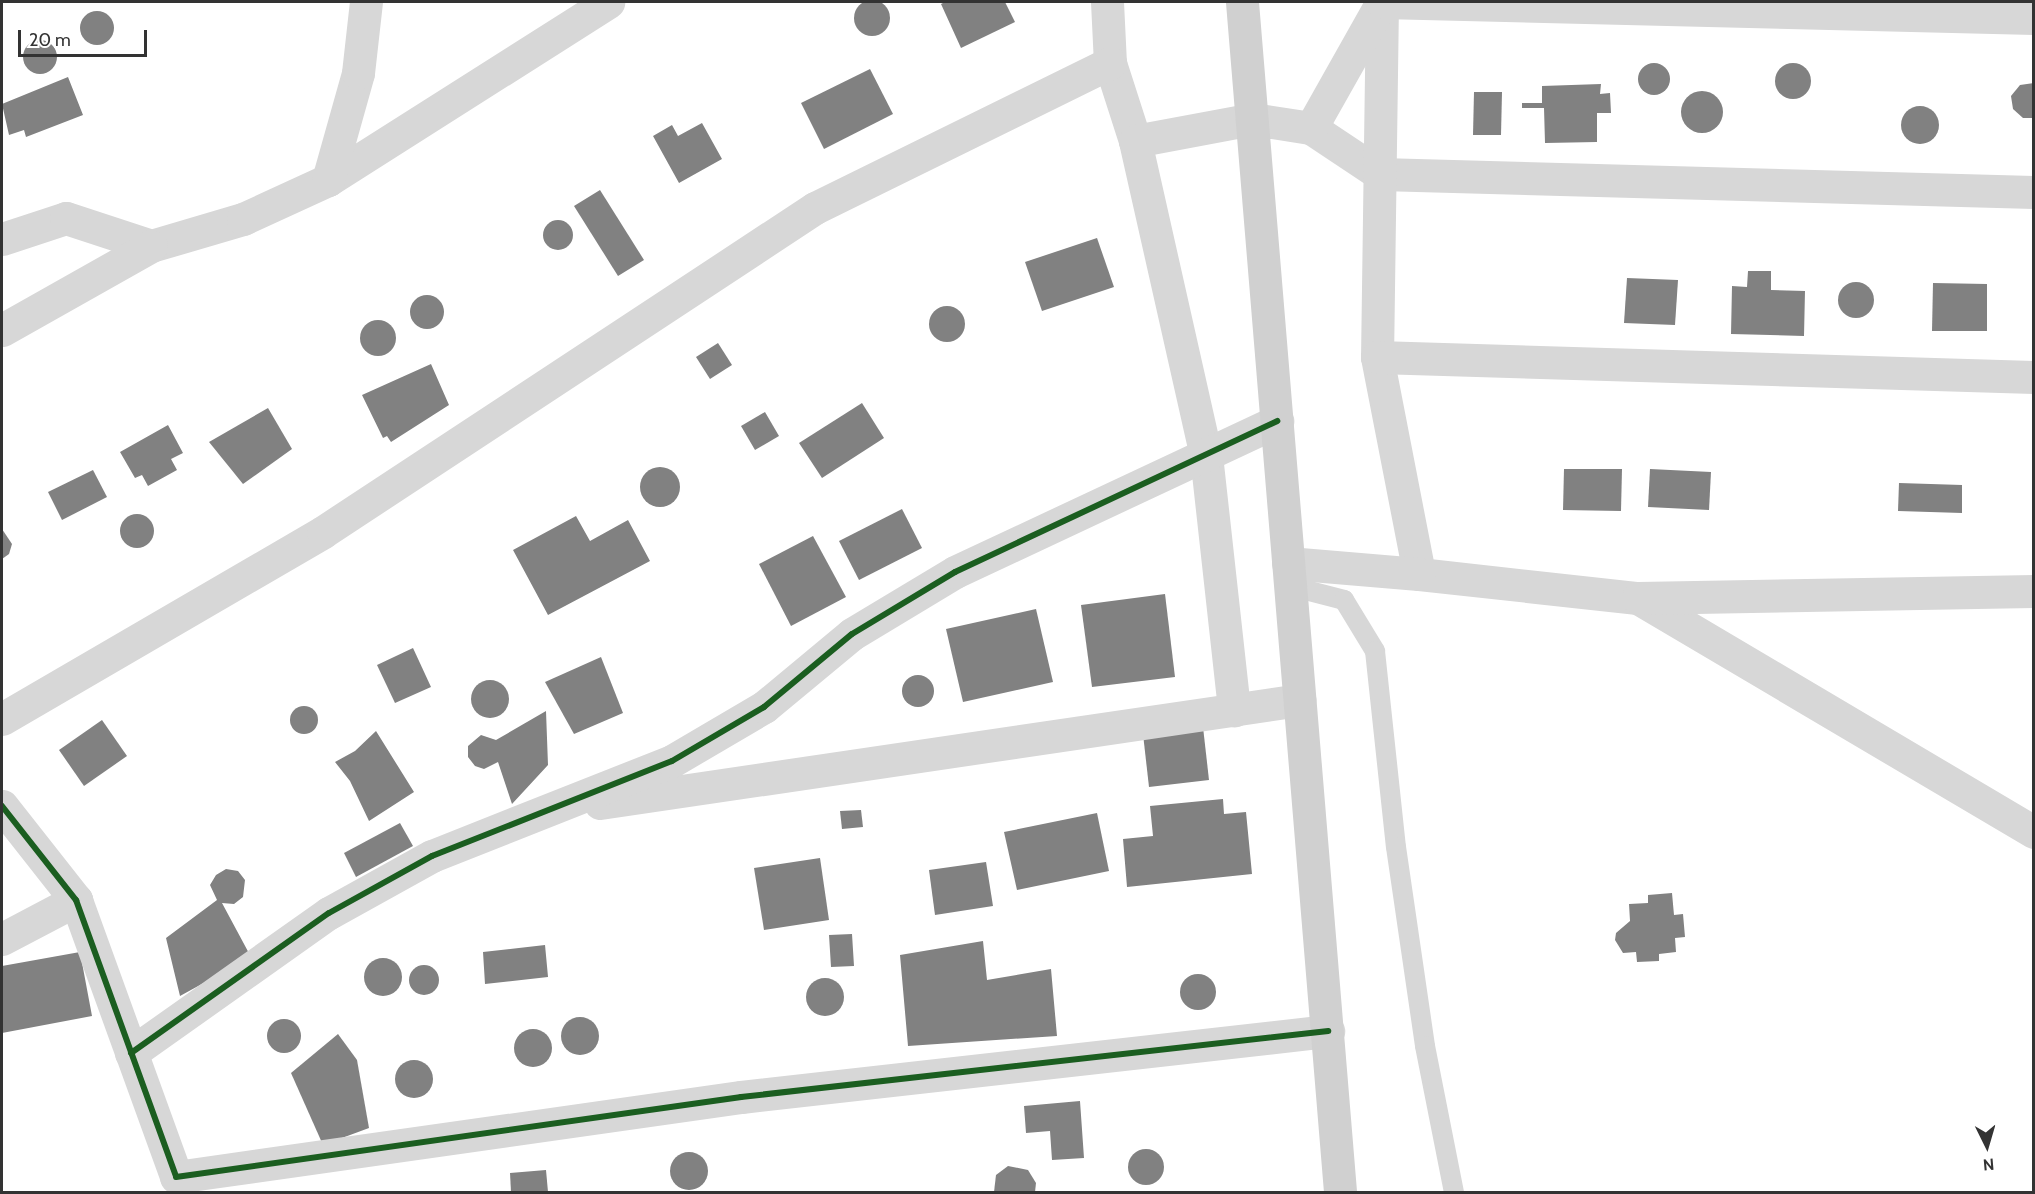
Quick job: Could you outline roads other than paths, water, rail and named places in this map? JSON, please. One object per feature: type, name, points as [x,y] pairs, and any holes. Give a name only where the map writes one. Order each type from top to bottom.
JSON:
[{"type":"main road","points":[[1242,2],[1340,1192]]},
{"type":"street","points":[[328,180],[358,73],[366,2]]},
{"type":"street","points":[[2,330],[151,246],[243,219],[328,180],[608,2]]},
{"type":"street","points":[[1107,2],[1110,63],[1135,141],[1206,455],[1234,710]]},
{"type":"street","points":[[1311,128],[1382,2]]},
{"type":"street","points":[[1382,2],[2034,18]]},
{"type":"street","points":[[1382,2],[1377,357],[1419,574]]},
{"type":"street","points":[[2,719],[323,532],[815,208],[1110,63]]},
{"type":"street","points":[[1135,141],[1252,119],[1311,128],[1380,174],[2034,192]]},
{"type":"street","points":[[2,239],[66,218],[151,246]]},
{"type":"street","points":[[1377,357],[2034,377]]},
{"type":"street","points":[[131,1053],[329,913],[432,856],[672,761],[764,707],[852,634],[955,572],[1277,421]]},
{"type":"street","points":[[1289,575],[1419,574],[1638,598],[2034,591]]},
{"type":"street","points":[[1638,598],[2034,832]]},
{"type":"street","points":[[541,812],[1299,700]]},
{"type":"street","points":[[2,806],[76,900],[176,1177],[741,1097],[1328,1031]]},
{"type":"street","points":[[2,939],[76,900]]},
{"type":"lane","points":[[1289,575],[1344,600],[1375,651],[1398,858],[1425,1046],[1454,1192]]}]
